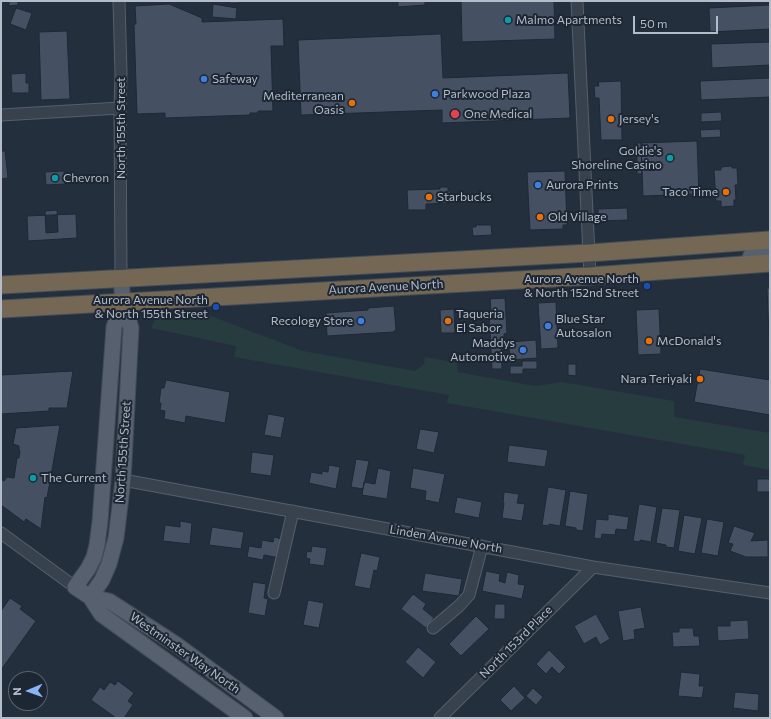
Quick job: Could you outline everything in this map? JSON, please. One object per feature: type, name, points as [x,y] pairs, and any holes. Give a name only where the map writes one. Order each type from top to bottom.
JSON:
[{"type":"highway","name":"Aurora Avenue North","points":[[1,285],[589,253],[770,240]]},
{"type":"highway","name":"Aurora Avenue North","points":[[1,309],[590,276],[770,263]]},
{"type":"main road","points":[[748,264],[751,255],[754,253],[770,250]]},
{"type":"main road","name":"North 155th Street","points":[[90,597],[102,580],[109,564],[116,538],[122,480],[131,328],[123,302],[121,279]]},
{"type":"main road","name":"North 155th Street","points":[[76,587],[94,557],[97,544],[100,522],[114,327],[123,302]]},
{"type":"main road","name":"Westminster Way North","points":[[76,587],[90,597],[100,614],[245,718]]},
{"type":"main road","name":"Westminster Way North","points":[[90,597],[110,601],[177,645],[276,718]]},
{"type":"street","name":"North 155th Street","points":[[119,1],[121,74],[121,279]]},
{"type":"street","points":[[577,1],[590,276]]},
{"type":"street","points":[[1,115],[120,108]]},
{"type":"street","name":"Linden Avenue North","points":[[122,480],[593,567],[770,593]]},
{"type":"street","points":[[274,593],[293,511]]},
{"type":"street","name":"Westminster Way North","points":[[1,533],[76,587]]},
{"type":"street","points":[[433,628],[459,606],[469,595],[482,546]]},
{"type":"street","name":"North 153rd Place","points":[[440,718],[593,567]]},
{"type":"green space","points":[[203,313],[303,351],[415,371],[424,364],[425,357],[457,363],[458,372],[535,386],[562,382],[674,401],[674,417],[770,433],[770,470],[743,465],[745,455],[447,403],[449,395],[234,357],[236,346],[151,328],[155,320],[164,315]]},
{"type":"building","points":[[9,1],[18,1],[18,5],[9,6]]},
{"type":"building","points":[[229,1],[239,1],[239,3],[229,3]]},
{"type":"building","points":[[398,1],[425,1],[425,5],[398,7]]},
{"type":"building","name":"Malmo Apartments","points":[[461,1],[554,1],[555,39],[462,42]]},
{"type":"building","name":"Safeway","points":[[169,4],[202,18],[202,22],[283,19],[284,46],[271,46],[273,111],[258,111],[258,113],[250,113],[250,115],[165,118],[165,113],[137,114],[134,24],[136,24],[135,6]]},
{"type":"building","points":[[213,4],[237,8],[236,19],[212,17]]},
{"type":"building","points":[[770,5],[770,29],[710,32],[709,8]]},
{"type":"building","points":[[16,8],[32,13],[26,30],[10,24]]},
{"type":"building","points":[[67,31],[70,99],[41,100],[39,32]]},
{"type":"building","name":"Parkwood Plaza","points":[[441,34],[443,78],[568,73],[570,118],[442,123],[442,110],[301,115],[298,40]]},
{"type":"building","points":[[770,42],[770,65],[712,68],[711,44]]},
{"type":"building","points":[[26,73],[26,83],[29,83],[29,93],[12,93],[11,74]]},
{"type":"building","points":[[770,78],[770,97],[701,100],[700,81]]},
{"type":"building","name":"Jersey's","points":[[621,81],[622,140],[601,140],[599,98],[595,98],[594,86],[599,86],[598,82]]},
{"type":"building","points":[[721,112],[722,121],[701,122],[701,113]]},
{"type":"building","points":[[720,129],[721,137],[701,138],[700,130]]},
{"type":"building","name":"Goldie's Shoreline Casino","points":[[697,141],[699,194],[643,196],[641,143]]},
{"type":"building","points":[[637,143],[641,143],[642,174],[637,174]]},
{"type":"building","points":[[1,151],[5,151],[8,178],[1,179]]},
{"type":"building","name":"Taco Time","points":[[732,166],[732,168],[737,168],[738,185],[735,185],[736,200],[734,200],[734,206],[721,207],[721,201],[716,201],[714,170],[721,170],[721,167]]},
{"type":"building","name":"Chevron","points":[[64,171],[65,184],[46,185],[45,172]]},
{"type":"building","points":[[565,171],[567,225],[563,225],[563,229],[530,230],[527,172]]},
{"type":"building","name":"Starbucks","points":[[440,187],[448,187],[448,191],[450,191],[450,203],[426,204],[426,210],[408,210],[407,190],[440,189]]},
{"type":"building","points":[[627,208],[628,220],[598,221],[598,209]]},
{"type":"building","name":"Chevron","points":[[57,210],[58,232],[46,233],[45,211]]},
{"type":"building","name":"Chevron","points":[[76,214],[77,238],[28,241],[27,216]]},
{"type":"building","points":[[476,225],[491,225],[492,235],[473,236],[472,227],[476,227]]},
{"type":"building","points":[[767,288],[770,288],[770,360]]},
{"type":"building","points":[[505,298],[507,333],[504,334],[504,338],[501,338],[502,369],[492,369],[489,312],[491,310],[490,299]]},
{"type":"building","name":"Blue Star Autosalon","points":[[556,302],[558,348],[541,349],[538,303]]},
{"type":"building","name":"Recology Store","points":[[394,306],[396,330],[393,332],[327,336],[326,313],[368,310],[368,308]]},
{"type":"building","name":"Taqueria El Sabor","points":[[454,309],[455,333],[441,333],[440,310]]},
{"type":"building","name":"McDonald's","points":[[659,309],[661,354],[638,355],[636,310]]},
{"type":"building","name":"Maddys Automotive","points":[[536,340],[537,358],[510,360],[509,342]]},
{"type":"building","points":[[522,361],[537,361],[537,369],[523,369],[523,374],[510,374],[510,366],[522,366]]},
{"type":"building","points":[[568,364],[576,364],[576,376],[568,375]]},
{"type":"building","points":[[700,369],[770,380],[770,415],[694,402]]},
{"type":"building","points":[[73,371],[67,408],[49,408],[49,411],[1,414],[1,375]]},
{"type":"building","points":[[166,380],[230,392],[225,423],[186,416],[185,423],[164,419],[165,411],[160,410],[161,403],[159,403],[161,388],[164,388]]},
{"type":"building","points":[[268,414],[285,417],[281,438],[264,435]]},
{"type":"building","name":"The Current","points":[[60,425],[47,498],[45,497],[41,529],[26,519],[24,522],[1,505],[1,479],[4,481],[7,477],[14,478],[17,458],[19,458],[20,451],[19,446],[13,444],[16,428]]},
{"type":"building","points":[[420,429],[439,432],[434,453],[416,449]]},
{"type":"building","points":[[509,445],[548,450],[545,467],[507,462]]},
{"type":"building","points":[[252,452],[274,455],[271,476],[250,473]]},
{"type":"building","points":[[356,459],[369,461],[363,489],[351,487]]},
{"type":"building","points":[[329,465],[340,467],[336,489],[309,483],[311,472],[322,474],[322,471],[328,472]]},
{"type":"building","points":[[378,468],[391,471],[387,499],[362,495],[364,482],[375,484]]},
{"type":"building","points":[[413,468],[445,474],[439,503],[425,500],[426,491],[410,488]]},
{"type":"building","points":[[757,479],[770,479],[770,492],[757,492]]},
{"type":"building","points":[[548,487],[566,490],[560,526],[549,524],[549,526],[542,525]]},
{"type":"building","points":[[570,491],[588,494],[583,531],[565,526]]},
{"type":"building","points":[[504,492],[519,494],[517,503],[525,504],[522,521],[502,518]]},
{"type":"building","points":[[457,497],[482,502],[479,518],[454,513]]},
{"type":"building","points":[[639,504],[657,507],[651,542],[640,540],[640,542],[633,541]]},
{"type":"building","points":[[662,508],[680,510],[674,548],[656,543]]},
{"type":"building","points":[[608,514],[629,517],[627,530],[616,529],[615,535],[602,534],[601,539],[594,538],[596,519],[608,520]]},
{"type":"building","points":[[684,515],[702,518],[695,554],[678,551]]},
{"type":"building","points":[[707,519],[724,522],[718,556],[701,553]]},
{"type":"building","points":[[180,521],[192,523],[190,544],[163,541],[165,525],[180,527]]},
{"type":"building","points":[[734,526],[755,533],[751,541],[768,540],[768,557],[746,557],[730,551],[733,544],[728,543]]},
{"type":"building","points":[[212,527],[244,532],[241,549],[209,545]]},
{"type":"building","points":[[274,537],[282,539],[280,558],[264,555],[263,560],[247,557],[249,546],[261,548],[262,540],[273,542]]},
{"type":"building","points":[[312,546],[327,548],[324,566],[309,564],[310,559],[306,558],[307,551],[311,552]]},
{"type":"building","points":[[361,553],[380,557],[377,571],[374,570],[370,589],[354,586]]},
{"type":"building","points":[[486,571],[500,574],[499,581],[505,583],[507,572],[519,575],[518,584],[525,585],[522,599],[482,591]]},
{"type":"building","points":[[425,573],[462,579],[459,596],[422,591]]},
{"type":"building","points":[[253,582],[266,584],[264,598],[268,599],[265,616],[248,613]]},
{"type":"building","points":[[413,594],[426,604],[423,609],[434,618],[426,628],[401,609]]},
{"type":"building","points":[[10,598],[22,606],[20,609],[36,621],[1,670],[1,611]]},
{"type":"building","points":[[308,600],[324,603],[319,628],[303,625]]},
{"type":"building","points":[[495,604],[505,604],[505,619],[494,619]]},
{"type":"building","points":[[641,607],[645,628],[634,630],[635,639],[623,641],[618,611]]},
{"type":"building","points":[[596,614],[610,639],[600,645],[596,637],[584,644],[574,626]]},
{"type":"building","points":[[476,616],[489,629],[461,656],[449,644]]},
{"type":"building","points":[[748,620],[749,639],[718,641],[717,626],[730,626],[730,621]]},
{"type":"building","points":[[679,628],[693,628],[694,636],[699,636],[700,646],[673,647],[672,632],[679,632]]},
{"type":"building","points":[[418,647],[436,662],[423,678],[405,662]]},
{"type":"building","points":[[549,650],[566,667],[559,674],[552,667],[546,674],[536,664]]},
{"type":"building","points":[[681,672],[700,674],[699,686],[704,686],[702,698],[678,696]]},
{"type":"building","points":[[118,681],[134,693],[128,701],[133,705],[124,718],[116,718],[91,700],[100,687],[104,690],[110,682],[115,685]]},
{"type":"building","points":[[514,686],[525,698],[511,711],[500,700]]},
{"type":"building","points":[[533,688],[543,697],[536,705],[526,696]]},
{"type":"building","points":[[735,692],[759,694],[758,711],[733,708]]},
{"type":"place","name":"Malmo Apartments","points":[[508,20]]},
{"type":"place","name":"Safeway","points":[[204,79]]},
{"type":"place","name":"Parkwood Plaza","points":[[435,94]]},
{"type":"place","name":"Mediterranean Oasis","points":[[352,103]]},
{"type":"place","name":"One Medical","points":[[455,114]]},
{"type":"place","name":"Jersey's","points":[[611,119]]},
{"type":"place","name":"Goldie's Shoreline Casino","points":[[670,158]]},
{"type":"place","name":"Chevron","points":[[55,178]]},
{"type":"place","name":"Aurora Prints","points":[[538,185]]},
{"type":"place","name":"Taco Time","points":[[726,192]]},
{"type":"place","name":"Starbucks","points":[[429,197]]},
{"type":"place","name":"Old Village","points":[[540,217]]},
{"type":"place","name":"Aurora Avenue North & North 152nd Street","points":[[647,286]]},
{"type":"place","name":"Aurora Avenue North & North 155th Street","points":[[216,307]]},
{"type":"place","name":"Recology Store","points":[[361,321]]},
{"type":"place","name":"Taqueria El Sabor","points":[[448,321]]},
{"type":"place","name":"Blue Star Autosalon","points":[[548,326]]},
{"type":"place","name":"McDonald's","points":[[649,341]]},
{"type":"place","name":"Maddys Automotive","points":[[523,350]]},
{"type":"place","name":"Nara Teriyaki","points":[[700,379]]},
{"type":"place","name":"The Current","points":[[33,478]]}]
